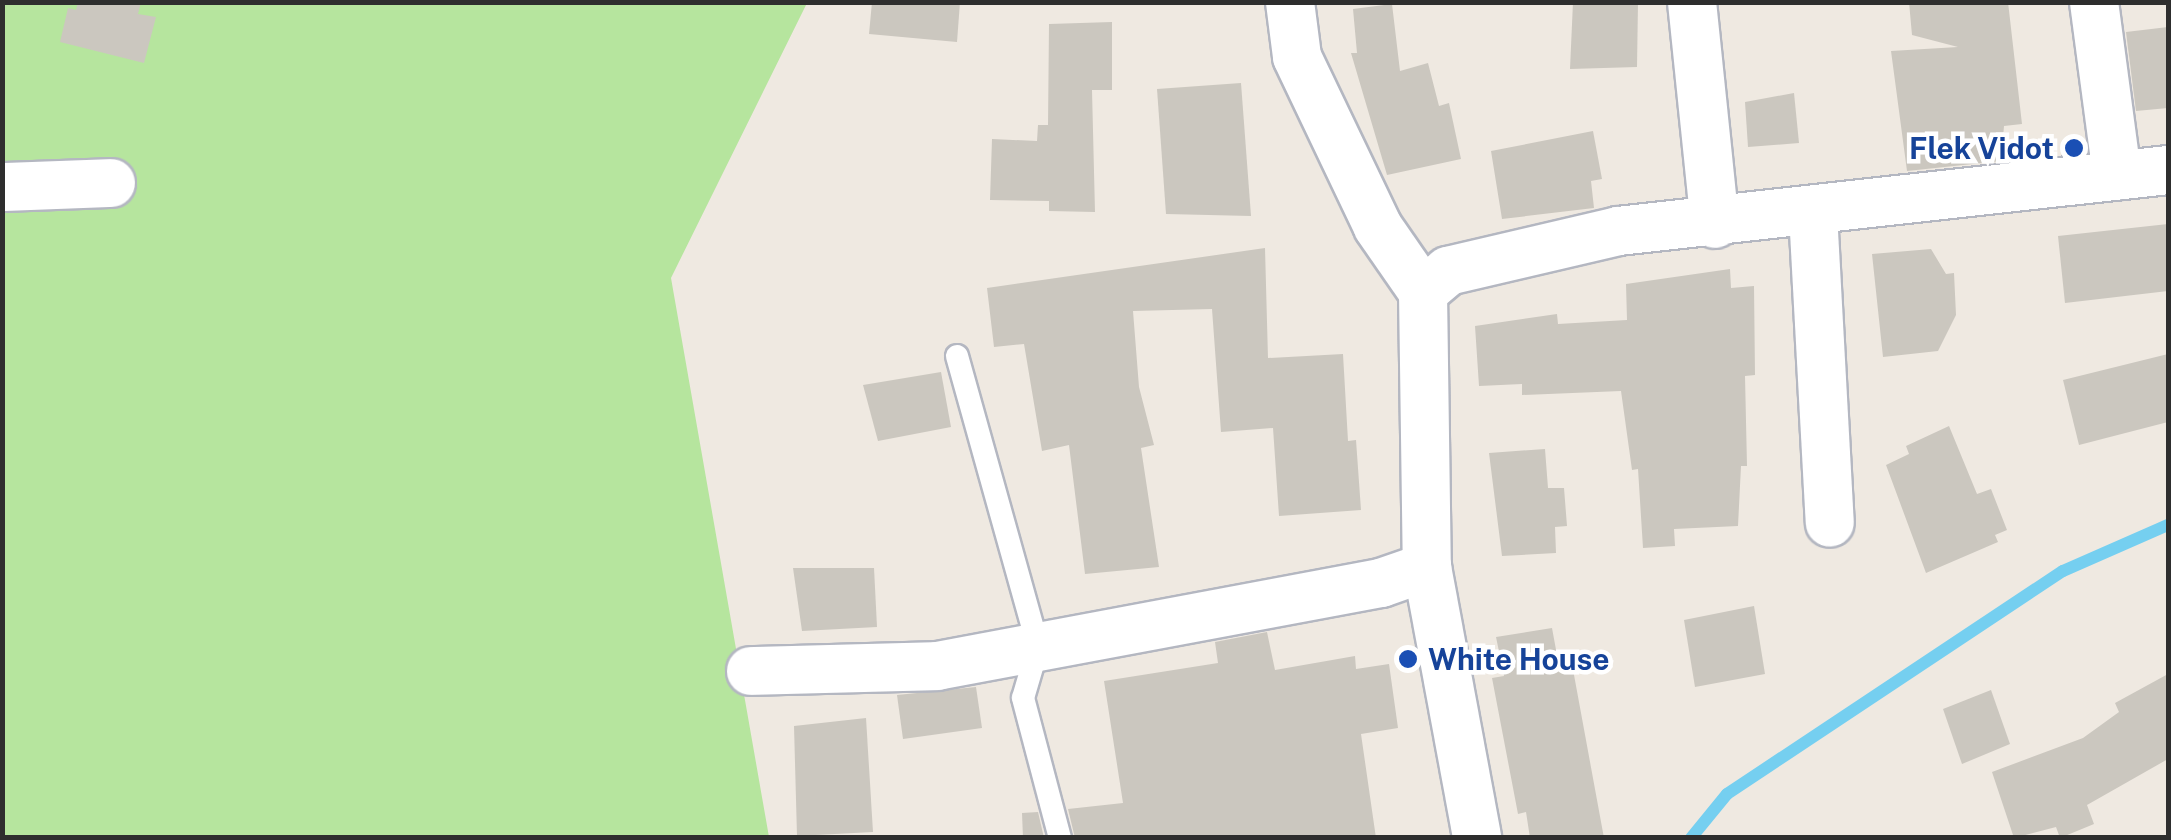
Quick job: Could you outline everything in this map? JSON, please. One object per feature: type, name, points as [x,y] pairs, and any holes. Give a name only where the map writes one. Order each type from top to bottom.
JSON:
[{"type":"street","points":[[1290,2],[1297,58],[1378,227],[1423,292],[1427,567],[1478,838]]},
{"type":"street","points":[[1692,2],[1716,224]]},
{"type":"street","points":[[2094,2],[2117,176]]},
{"type":"street","points":[[1423,292],[1448,271],[1618,231],[1716,224],[2168,170]]},
{"type":"street","points":[[2,187],[111,184]]},
{"type":"street","points":[[1814,213],[1830,524]]},
{"type":"street","points":[[751,671],[936,666],[1382,583],[1427,567]]},
{"type":"lane","points":[[957,356],[1038,646],[1022,698],[1060,838]]},
{"type":"green space","points":[[2,3],[807,3],[671,278],[769,837],[3,837]]},
{"type":"building","points":[[78,2],[141,2],[138,14],[156,17],[144,63],[60,42],[68,8],[76,10]]},
{"type":"building","points":[[872,2],[960,2],[957,42],[869,34]]},
{"type":"building","points":[[1573,2],[1638,2],[1637,67],[1570,69]]},
{"type":"building","points":[[1909,2],[2008,2],[2022,124],[2004,126],[2001,161],[1907,171],[1891,51],[1958,47],[1912,35]]},
{"type":"building","points":[[1392,4],[1400,71],[1428,63],[1439,106],[1449,103],[1461,159],[1387,175],[1351,53],[1357,53],[1353,9]]},
{"type":"building","points":[[1112,22],[1112,90],[1092,90],[1095,212],[1049,211],[1049,201],[990,200],[992,139],[1037,141],[1038,125],[1048,125],[1049,24]]},
{"type":"building","points":[[2168,27],[2168,108],[2136,111],[2126,32]]},
{"type":"building","points":[[1241,83],[1251,216],[1166,214],[1157,89]]},
{"type":"building","points":[[1794,93],[1799,143],[1748,147],[1745,102]]},
{"type":"building","points":[[1593,131],[1602,179],[1591,181],[1594,208],[1502,219],[1491,151]]},
{"type":"building","points":[[2168,224],[2168,291],[2065,303],[2058,236]]},
{"type":"building","points":[[1265,248],[1268,358],[1343,354],[1348,441],[1356,440],[1361,510],[1279,516],[1273,428],[1221,432],[1212,309],[1133,311],[1139,387],[1154,445],[1141,448],[1159,567],[1085,574],[1069,445],[1042,451],[1024,344],[994,347],[987,288]]},
{"type":"building","points":[[1931,249],[1946,274],[1954,273],[1956,315],[1938,351],[1883,357],[1872,254]]},
{"type":"building","points":[[1730,269],[1731,288],[1754,286],[1755,375],[1745,376],[1747,466],[1741,466],[1738,526],[1674,529],[1675,546],[1643,548],[1638,469],[1632,470],[1621,391],[1522,395],[1522,384],[1479,386],[1475,326],[1557,314],[1558,324],[1627,320],[1626,284]]},
{"type":"building","points":[[2168,354],[2168,422],[2079,445],[2063,380]]},
{"type":"building","points":[[941,372],[951,427],[878,441],[863,385]]},
{"type":"building","points":[[1949,426],[1977,494],[1991,489],[2007,530],[1995,535],[1998,542],[1926,573],[1886,465],[1909,454],[1906,446]]},
{"type":"building","points":[[1545,449],[1548,488],[1564,488],[1567,526],[1555,527],[1556,553],[1502,556],[1489,453]]},
{"type":"building","points":[[793,568],[874,568],[877,627],[802,631]]},
{"type":"building","points":[[1754,606],[1765,674],[1695,687],[1684,620]]},
{"type":"building","points":[[1552,628],[1559,666],[1572,664],[1604,838],[1530,838],[1526,812],[1518,814],[1492,678],[1504,676],[1496,637]]},
{"type":"building","points":[[1267,632],[1275,670],[1355,656],[1356,669],[1389,664],[1398,728],[1361,734],[1376,838],[1075,838],[1068,809],[1123,803],[1104,681],[1218,663],[1215,642]]},
{"type":"building","points":[[2168,674],[2168,759],[2087,805],[2094,824],[2060,838],[2056,827],[2014,838],[1992,772],[2083,738],[2119,712],[2115,703]]},
{"type":"building","points":[[976,687],[982,728],[903,739],[897,695]]},
{"type":"building","points":[[1991,690],[2010,744],[1962,764],[1943,709]]},
{"type":"building","points":[[866,718],[873,832],[797,836],[794,726]]},
{"type":"building","points":[[1038,812],[1044,838],[1023,838],[1022,813]]},
{"type":"waterway","points":[[1691,838],[1727,794],[2063,571],[2168,525]]},
{"type":"place","name":"Flek Vidot","points":[[2074,148]]},
{"type":"place","name":"White House","points":[[1408,659]]}]
